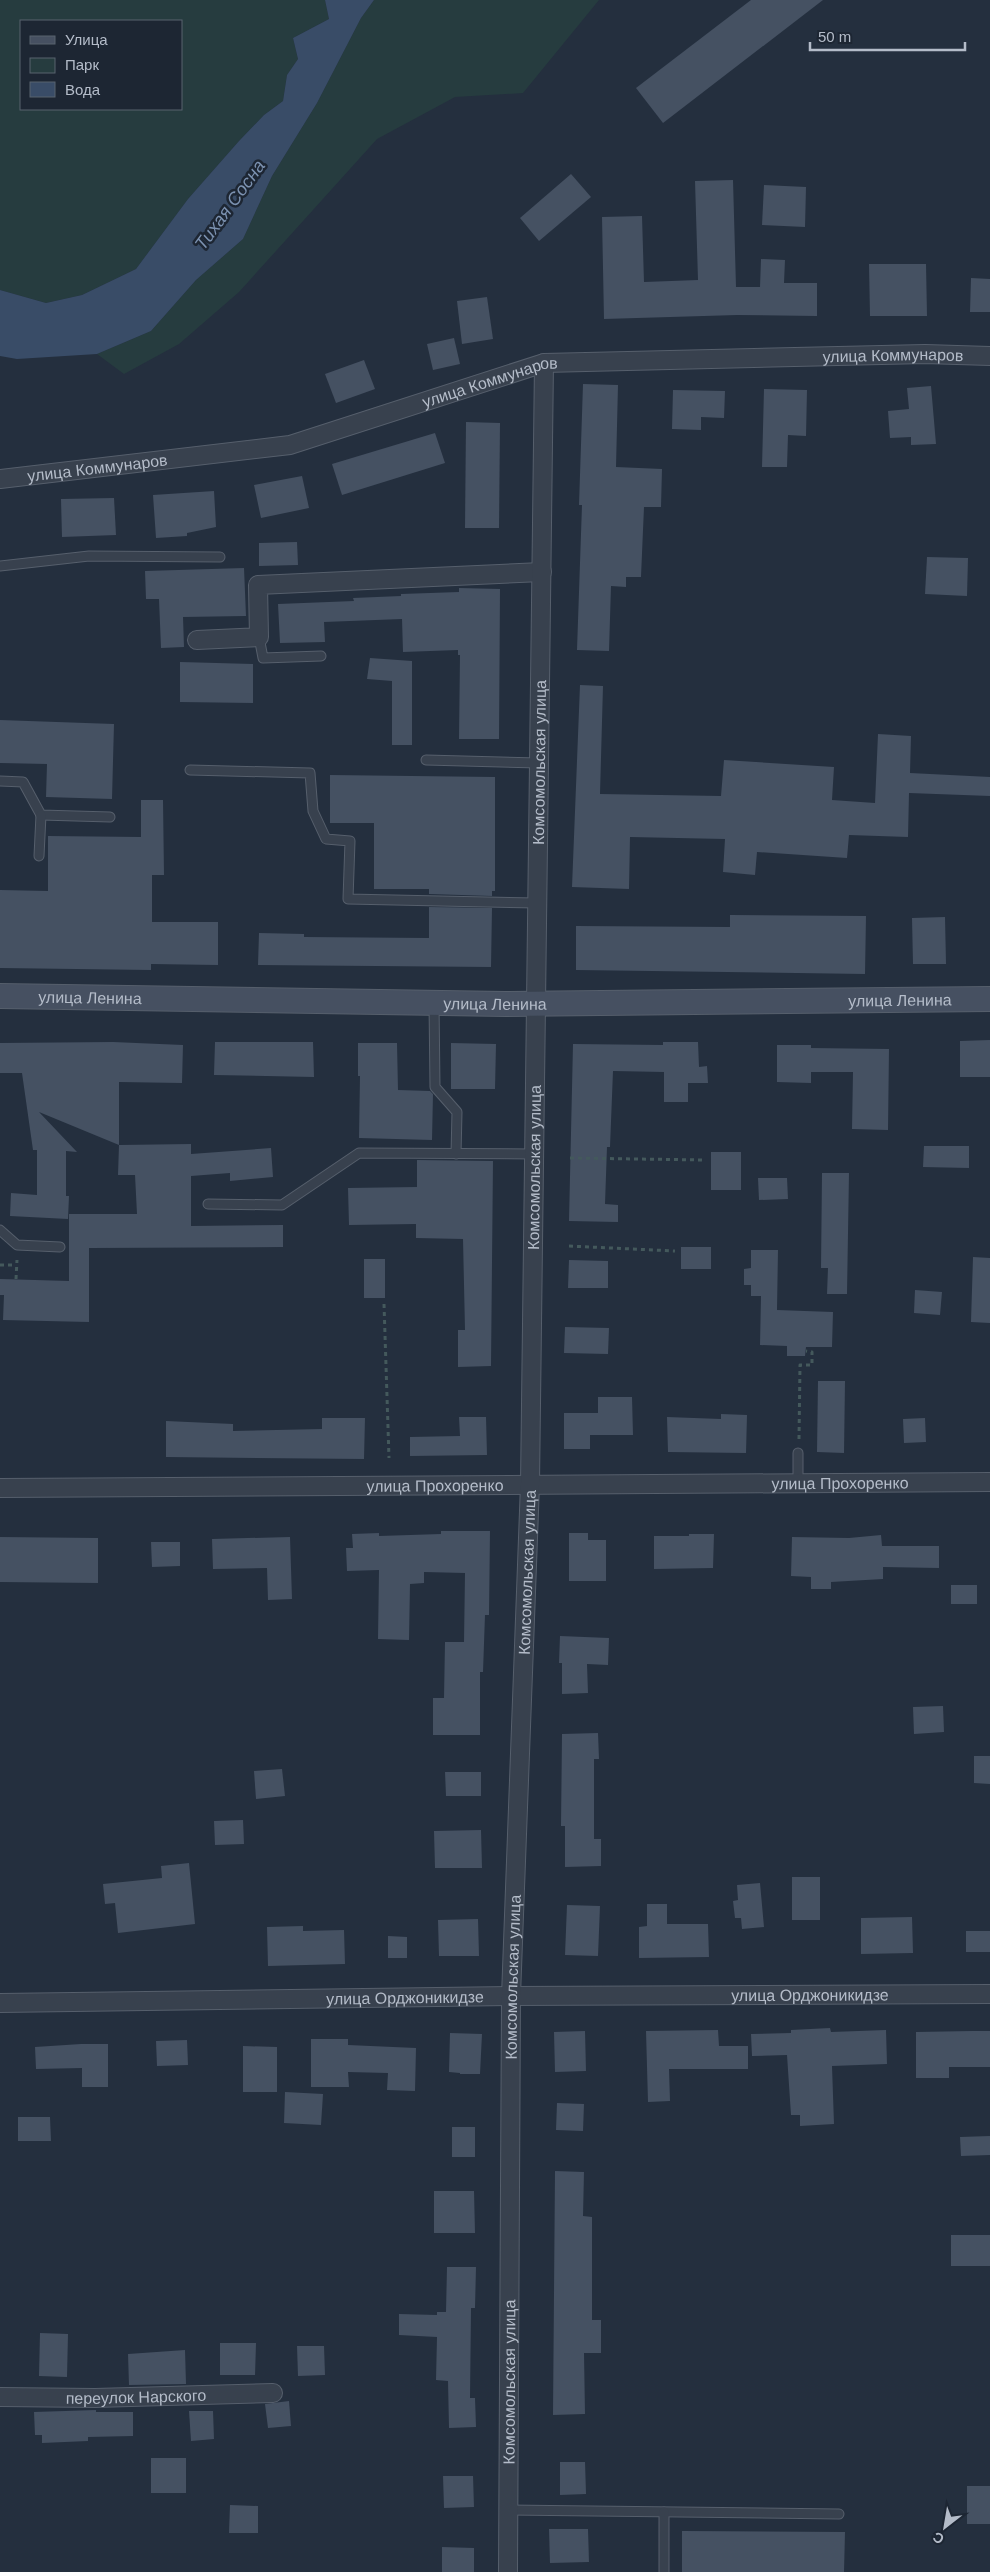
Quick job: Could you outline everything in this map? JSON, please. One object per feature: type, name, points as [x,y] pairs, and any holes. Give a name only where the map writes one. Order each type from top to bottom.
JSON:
[{"type":"main road","name":"улица Ленина","points":[[0,996],[536,1004],[990,999]]},
{"type":"street","name":"улица Коммунаров","points":[[0,479],[290,445],[544,363],[925,354],[990,356]]},
{"type":"street","name":"Комсомольская улица","points":[[508,2572],[511,1996],[530,1484],[544,363]]},
{"type":"street","points":[[197,640],[259,637],[258,585],[542,572]]},
{"type":"street","name":"улица Прохоренко","points":[[0,1488],[990,1482]]},
{"type":"street","name":"улица Орджоникидзе","points":[[0,2002],[511,1996],[990,1994]]},
{"type":"street","name":"переулок Нарского","points":[[0,2397],[95,2398],[273,2393]]},
{"type":"lane","points":[[0,566],[89,556],[220,557]]},
{"type":"lane","points":[[259,637],[263,658],[321,656]]},
{"type":"lane","points":[[426,760],[539,763]]},
{"type":"lane","points":[[190,770],[310,774],[313,811],[326,839],[350,841],[348,899],[538,903]]},
{"type":"lane","points":[[0,782],[23,782],[41,816],[39,856]]},
{"type":"lane","points":[[41,816],[110,817]]},
{"type":"lane","points":[[434,1002],[436,1087],[457,1112],[456,1154]]},
{"type":"lane","points":[[208,1204],[282,1205],[359,1153],[534,1154]]},
{"type":"lane","points":[[0,1230],[17,1245],[60,1247]]},
{"type":"lane","points":[[798,1452],[798,1483]]},
{"type":"lane","points":[[508,2510],[839,2514]]},
{"type":"lane","points":[[664,2512],[664,2572]]},
{"type":"path","points":[[570,1158],[705,1160]]},
{"type":"path","points":[[569,1246],[675,1251]]},
{"type":"path","points":[[0,1265],[16,1267],[16,1279]]},
{"type":"path","points":[[384,1304],[390,1458]]},
{"type":"path","points":[[798,1452],[800,1365],[812,1365],[812,1352],[806,1351]]},
{"type":"green space","points":[[0,0],[325,0],[329,19],[293,38],[298,59],[287,75],[283,101],[264,115],[188,199],[136,269],[82,295],[46,303],[0,290]]},
{"type":"green space","points":[[374,0],[599,0],[523,93],[455,97],[377,139],[239,292],[179,344],[124,374],[97,354],[151,331],[196,280],[243,239],[272,176],[317,103],[361,18]]},
{"type":"water","name":"Тихая Сосна","points":[[325,0],[374,0],[361,18],[317,103],[272,176],[243,239],[196,280],[151,331],[97,354],[17,359],[0,356],[0,290],[46,303],[82,295],[136,269],[188,199],[264,115],[283,101],[287,75],[298,59],[293,38],[329,19]]},
{"type":"building","points":[[751,0],[823,0],[663,123],[636,88]]},
{"type":"building","points":[[571,174],[591,197],[539,241],[520,218]]},
{"type":"building","points":[[733,180],[736,287],[760,287],[761,259],[785,260],[784,283],[817,283],[817,316],[737,315],[604,319],[602,217],[642,216],[644,282],[698,280],[695,181]]},
{"type":"building","points":[[764,185],[806,187],[805,227],[762,225]]},
{"type":"building","points":[[869,264],[926,264],[927,316],[870,316]]},
{"type":"building","points":[[971,278],[990,279],[990,312],[970,312]]},
{"type":"building","points":[[487,297],[493,339],[462,344],[457,301]]},
{"type":"building","points":[[454,338],[460,364],[433,370],[427,344]]},
{"type":"building","points":[[364,360],[375,389],[336,403],[325,374]]},
{"type":"building","points":[[583,384],[618,385],[616,467],[662,469],[661,507],[644,507],[641,577],[626,577],[626,587],[611,586],[609,651],[577,650],[582,505],[579,505]]},
{"type":"building","points":[[931,386],[936,444],[911,445],[911,437],[890,438],[888,411],[909,409],[907,388]]},
{"type":"building","points":[[764,389],[807,390],[806,436],[788,435],[787,467],[762,467]]},
{"type":"building","points":[[673,390],[725,391],[724,418],[701,417],[701,430],[672,429]]},
{"type":"building","points":[[466,422],[500,423],[499,528],[465,528]]},
{"type":"building","points":[[435,433],[445,463],[342,495],[332,464]]},
{"type":"building","points":[[302,476],[309,508],[261,518],[254,485]]},
{"type":"building","points":[[214,491],[216,527],[187,533],[187,536],[156,538],[153,495]]},
{"type":"building","points":[[114,498],[116,535],[62,537],[61,499]]},
{"type":"building","points":[[297,542],[298,565],[259,566],[259,543]]},
{"type":"building","points":[[927,557],[968,558],[967,596],[925,594]]},
{"type":"building","points":[[244,568],[246,616],[183,617],[184,647],[161,648],[159,599],[146,599],[145,571]]},
{"type":"building","points":[[459,588],[500,589],[499,739],[459,739],[460,655],[458,655],[458,650],[403,652],[402,619],[324,622],[325,642],[280,643],[278,604],[354,601],[353,598],[459,592]]},
{"type":"building","points":[[370,658],[412,661],[412,745],[392,745],[392,681],[367,679]]},
{"type":"building","points":[[180,662],[253,664],[253,703],[180,702]]},
{"type":"building","points":[[580,685],[603,686],[600,794],[721,796],[724,760],[834,767],[832,800],[875,803],[878,734],[911,736],[910,773],[990,777],[990,796],[909,793],[908,837],[849,835],[847,858],[757,852],[755,875],[723,872],[725,839],[630,837],[629,889],[572,887]]},
{"type":"building","points":[[0,720],[114,724],[112,799],[46,797],[47,764],[0,763]]},
{"type":"building","points":[[330,775],[495,777],[495,891],[492,891],[492,896],[429,894],[429,889],[374,889],[374,823],[330,823]]},
{"type":"building","points":[[141,800],[163,800],[164,875],[152,875],[152,922],[218,922],[218,965],[151,964],[151,970],[0,968],[0,890],[48,891],[48,836],[141,837]]},
{"type":"building","points":[[429,907],[492,908],[491,967],[258,965],[259,933],[304,934],[304,937],[429,938]]},
{"type":"building","points":[[730,915],[866,916],[865,974],[576,970],[576,926],[730,927]]},
{"type":"building","points":[[945,917],[946,964],[913,964],[912,918]]},
{"type":"building","points":[[990,1040],[990,1077],[960,1077],[960,1041]]},
{"type":"building","points":[[113,1042],[183,1045],[182,1083],[119,1082],[119,1145],[39,1112],[77,1152],[66,1151],[66,1196],[69,1196],[68,1219],[10,1216],[11,1193],[37,1195],[37,1150],[33,1150],[22,1073],[0,1073],[0,1043]]},
{"type":"building","points":[[215,1042],[313,1042],[314,1077],[214,1075]]},
{"type":"building","points":[[663,1042],[698,1042],[699,1067],[707,1066],[708,1083],[688,1083],[688,1102],[664,1102],[664,1072],[613,1071],[610,1147],[607,1147],[605,1204],[618,1205],[618,1222],[569,1221],[573,1044],[663,1045]]},
{"type":"building","points":[[358,1043],[397,1043],[398,1090],[430,1091],[433,1094],[432,1140],[359,1138],[360,1076],[358,1076]]},
{"type":"building","points":[[451,1043],[496,1044],[495,1089],[451,1089]]},
{"type":"building","points":[[777,1045],[811,1045],[811,1048],[889,1049],[888,1130],[852,1129],[853,1072],[811,1072],[811,1083],[777,1082]]},
{"type":"building","points":[[191,1144],[191,1154],[271,1148],[273,1177],[230,1181],[230,1173],[191,1176],[191,1226],[283,1225],[283,1247],[89,1248],[89,1322],[3,1320],[4,1295],[0,1295],[0,1279],[69,1281],[69,1214],[137,1214],[135,1175],[118,1175],[119,1145]]},
{"type":"building","points":[[924,1146],[969,1146],[969,1168],[923,1167]]},
{"type":"building","points":[[711,1152],[741,1152],[741,1190],[711,1190]]},
{"type":"building","points":[[417,1160],[493,1161],[491,1366],[458,1367],[458,1330],[465,1330],[463,1239],[416,1238],[416,1224],[349,1225],[348,1188],[417,1187]]},
{"type":"building","points":[[822,1173],[849,1173],[847,1294],[827,1294],[828,1268],[821,1268]]},
{"type":"building","points":[[758,1178],[787,1178],[788,1199],[759,1200]]},
{"type":"building","points":[[681,1247],[711,1247],[711,1269],[681,1269]]},
{"type":"building","points":[[751,1250],[778,1250],[777,1310],[833,1312],[832,1347],[806,1347],[805,1356],[787,1356],[787,1346],[760,1345],[761,1296],[751,1296],[751,1285],[744,1285],[744,1269],[751,1268]]},
{"type":"building","points":[[973,1257],[990,1258],[990,1323],[971,1322]]},
{"type":"building","points":[[364,1259],[385,1259],[385,1298],[364,1298]]},
{"type":"building","points":[[569,1260],[608,1261],[608,1288],[568,1288]]},
{"type":"building","points":[[915,1290],[942,1292],[940,1315],[914,1313]]},
{"type":"building","points":[[565,1327],[609,1328],[608,1354],[564,1353]]},
{"type":"building","points":[[818,1381],[845,1381],[844,1453],[817,1452]]},
{"type":"building","points":[[598,1397],[632,1397],[633,1435],[590,1435],[590,1449],[564,1449],[564,1413],[598,1413]]},
{"type":"building","points":[[721,1414],[747,1415],[746,1453],[668,1452],[667,1417],[721,1419]]},
{"type":"building","points":[[459,1417],[486,1417],[487,1455],[410,1456],[410,1437],[460,1436]]},
{"type":"building","points":[[322,1418],[365,1418],[364,1459],[166,1457],[166,1421],[233,1424],[233,1431],[322,1429]]},
{"type":"building","points":[[925,1418],[926,1442],[904,1443],[903,1419]]},
{"type":"building","points":[[441,1531],[490,1531],[489,1615],[485,1615],[483,1672],[480,1672],[480,1735],[433,1735],[433,1698],[444,1698],[445,1642],[464,1642],[465,1573],[424,1572],[424,1583],[410,1584],[409,1640],[378,1639],[379,1570],[347,1571],[346,1548],[353,1548],[352,1534],[379,1533],[379,1536],[441,1534]]},
{"type":"building","points":[[569,1533],[588,1533],[588,1540],[606,1540],[606,1581],[569,1581]]},
{"type":"building","points":[[689,1534],[714,1534],[713,1568],[654,1569],[654,1536],[689,1536]]},
{"type":"building","points":[[881,1535],[882,1546],[939,1546],[939,1568],[883,1567],[883,1579],[831,1582],[831,1589],[811,1589],[811,1577],[791,1576],[792,1537],[849,1538]]},
{"type":"building","points":[[0,1537],[98,1538],[98,1583],[0,1582]]},
{"type":"building","points":[[290,1537],[292,1599],[268,1600],[267,1568],[213,1569],[212,1539]]},
{"type":"building","points":[[151,1542],[180,1542],[180,1566],[152,1567]]},
{"type":"building","points":[[951,1585],[977,1585],[977,1604],[951,1604]]},
{"type":"building","points":[[560,1636],[609,1638],[608,1665],[587,1664],[588,1693],[562,1694],[562,1663],[559,1663]]},
{"type":"building","points":[[943,1706],[944,1732],[914,1734],[913,1707]]},
{"type":"building","points":[[598,1733],[599,1759],[594,1759],[594,1839],[601,1839],[601,1866],[565,1867],[565,1826],[561,1826],[562,1734]]},
{"type":"building","points":[[974,1756],[990,1756],[990,1784],[974,1783]]},
{"type":"building","points":[[282,1769],[285,1796],[256,1799],[254,1771]]},
{"type":"building","points":[[445,1772],[481,1772],[481,1796],[446,1796]]},
{"type":"building","points":[[243,1820],[244,1844],[215,1845],[214,1821]]},
{"type":"building","points":[[481,1830],[482,1868],[435,1868],[434,1831]]},
{"type":"building","points":[[189,1863],[195,1924],[118,1933],[115,1903],[105,1904],[103,1884],[162,1878],[161,1866]]},
{"type":"building","points":[[792,1877],[820,1877],[820,1920],[792,1920]]},
{"type":"building","points":[[760,1883],[764,1927],[742,1929],[741,1918],[735,1918],[733,1901],[738,1900],[737,1885]]},
{"type":"building","points":[[647,1904],[667,1904],[667,1924],[708,1924],[709,1957],[639,1958],[639,1927],[647,1926]]},
{"type":"building","points":[[567,1905],[600,1906],[598,1956],[565,1955]]},
{"type":"building","points":[[912,1917],[913,1953],[861,1954],[861,1918]]},
{"type":"building","points":[[478,1919],[479,1956],[439,1956],[438,1920]]},
{"type":"building","points":[[303,1926],[303,1931],[344,1930],[345,1964],[268,1966],[267,1927]]},
{"type":"building","points":[[966,1931],[990,1931],[990,1952],[966,1952]]},
{"type":"building","points":[[388,1936],[407,1937],[407,1958],[388,1958]]},
{"type":"building","points":[[830,2028],[831,2032],[886,2030],[887,2064],[832,2066],[834,2124],[800,2126],[800,2115],[791,2115],[787,2055],[752,2056],[751,2034],[791,2033],[791,2030]]},
{"type":"building","points":[[718,2030],[719,2046],[748,2046],[748,2069],[669,2069],[670,2101],[648,2102],[646,2031]]},
{"type":"building","points":[[585,2031],[586,2071],[555,2072],[554,2032]]},
{"type":"building","points":[[990,2031],[990,2067],[949,2067],[949,2078],[916,2078],[916,2032]]},
{"type":"building","points":[[450,2033],[482,2034],[480,2074],[449,2072]]},
{"type":"building","points":[[311,2039],[348,2039],[348,2045],[416,2048],[415,2091],[387,2090],[388,2073],[348,2072],[349,2087],[311,2087]]},
{"type":"building","points":[[187,2040],[188,2065],[157,2066],[156,2041]]},
{"type":"building","points":[[108,2044],[108,2087],[82,2087],[82,2068],[36,2069],[35,2047]]},
{"type":"building","points":[[243,2046],[277,2047],[277,2092],[243,2092]]},
{"type":"building","points":[[285,2092],[323,2094],[321,2125],[284,2123]]},
{"type":"building","points":[[557,2103],[584,2104],[583,2131],[556,2130]]},
{"type":"building","points":[[18,2117],[50,2117],[51,2141],[18,2141]]},
{"type":"building","points":[[452,2127],[475,2127],[475,2157],[452,2157]]},
{"type":"building","points":[[990,2136],[990,2155],[961,2156],[960,2137]]},
{"type":"building","points":[[555,2171],[584,2172],[583,2216],[592,2217],[592,2320],[601,2320],[601,2353],[584,2353],[585,2414],[553,2415]]},
{"type":"building","points":[[434,2191],[474,2191],[475,2233],[434,2233]]},
{"type":"building","points":[[951,2235],[990,2235],[990,2266],[951,2266]]},
{"type":"building","points":[[447,2267],[476,2267],[475,2308],[471,2308],[470,2398],[475,2398],[476,2427],[449,2428],[448,2381],[436,2380],[437,2337],[399,2335],[399,2314],[437,2315],[437,2312],[446,2312]]},
{"type":"building","points":[[40,2333],[68,2334],[67,2377],[39,2376]]},
{"type":"building","points":[[220,2343],[256,2343],[255,2375],[220,2375]]},
{"type":"building","points":[[297,2346],[324,2346],[325,2375],[298,2376]]},
{"type":"building","points":[[185,2350],[186,2384],[129,2385],[128,2354]]},
{"type":"building","points":[[289,2401],[291,2426],[268,2428],[265,2404]]},
{"type":"building","points":[[96,2410],[96,2412],[133,2412],[133,2436],[88,2437],[88,2441],[42,2443],[42,2435],[35,2435],[34,2412]]},
{"type":"building","points":[[189,2411],[213,2411],[214,2439],[191,2441]]},
{"type":"building","points":[[151,2458],[186,2458],[186,2493],[151,2493]]},
{"type":"building","points":[[560,2462],[585,2462],[586,2494],[560,2495]]},
{"type":"building","points":[[443,2476],[473,2476],[474,2507],[444,2508]]},
{"type":"building","points":[[967,2486],[990,2486],[990,2524],[967,2524]]},
{"type":"building","points":[[230,2505],[258,2506],[258,2533],[229,2533]]},
{"type":"building","points":[[549,2529],[588,2529],[589,2562],[550,2563]]},
{"type":"building","points":[[682,2531],[845,2532],[844,2572],[682,2572]]},
{"type":"building","points":[[442,2547],[474,2548],[474,2572],[442,2572]]}]
